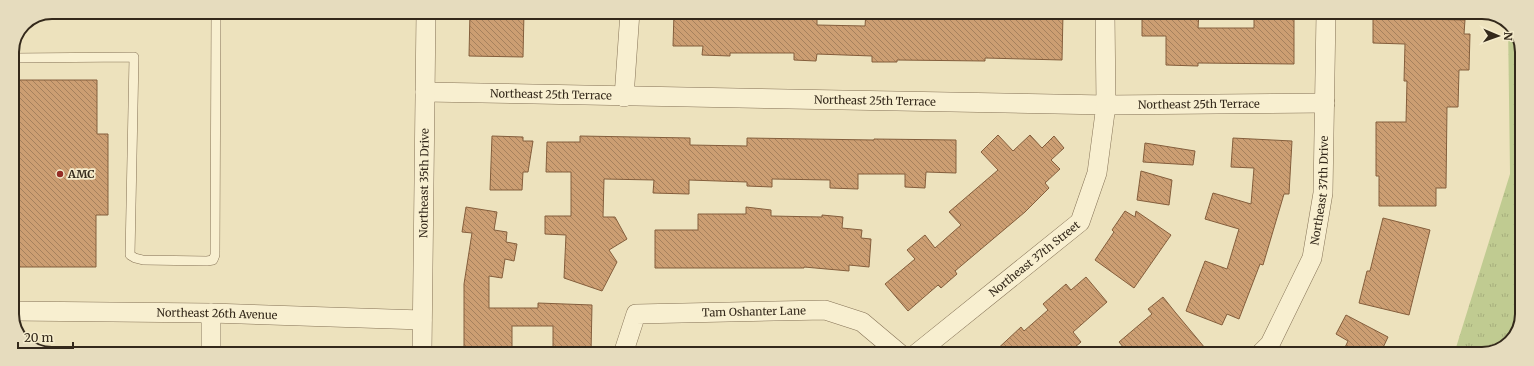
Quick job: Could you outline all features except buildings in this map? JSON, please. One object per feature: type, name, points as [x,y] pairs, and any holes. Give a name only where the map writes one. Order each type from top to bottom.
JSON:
[{"type":"street","name":"Northeast 35th Drive","points":[[422,347],[426,19]]},
{"type":"street","points":[[624,97],[630,19]]},
{"type":"street","name":"Northeast 37th Street","points":[[925,347],[1080,222],[1097,173],[1106,105],[1105,19]]},
{"type":"street","name":"Northeast 37th Drive","points":[[1267,347],[1270,344],[1312,258],[1324,193],[1326,19]]},
{"type":"street","name":"Northeast 25th Terrace","points":[[425,92],[624,97],[1106,105],[1325,103]]},
{"type":"street","name":"Tam Oshanter Lane","points":[[625,347],[636,314],[825,310],[862,322],[892,347]]},
{"type":"street","name":"Northeast 26th Avenue","points":[[19,311],[211,313],[422,320]]},
{"type":"street","points":[[211,313],[211,347]]},
{"type":"lane","points":[[19,58],[134,57],[130,255],[143,260],[207,262],[213,260],[215,255],[216,19]]},
{"type":"green space","points":[[1508,32],[1513,39],[1515,50],[1514,321],[1511,331],[1499,343],[1482,347],[1456,347],[1510,174]]},
{"type":"place","name":"AMC","points":[[60,174]]}]
